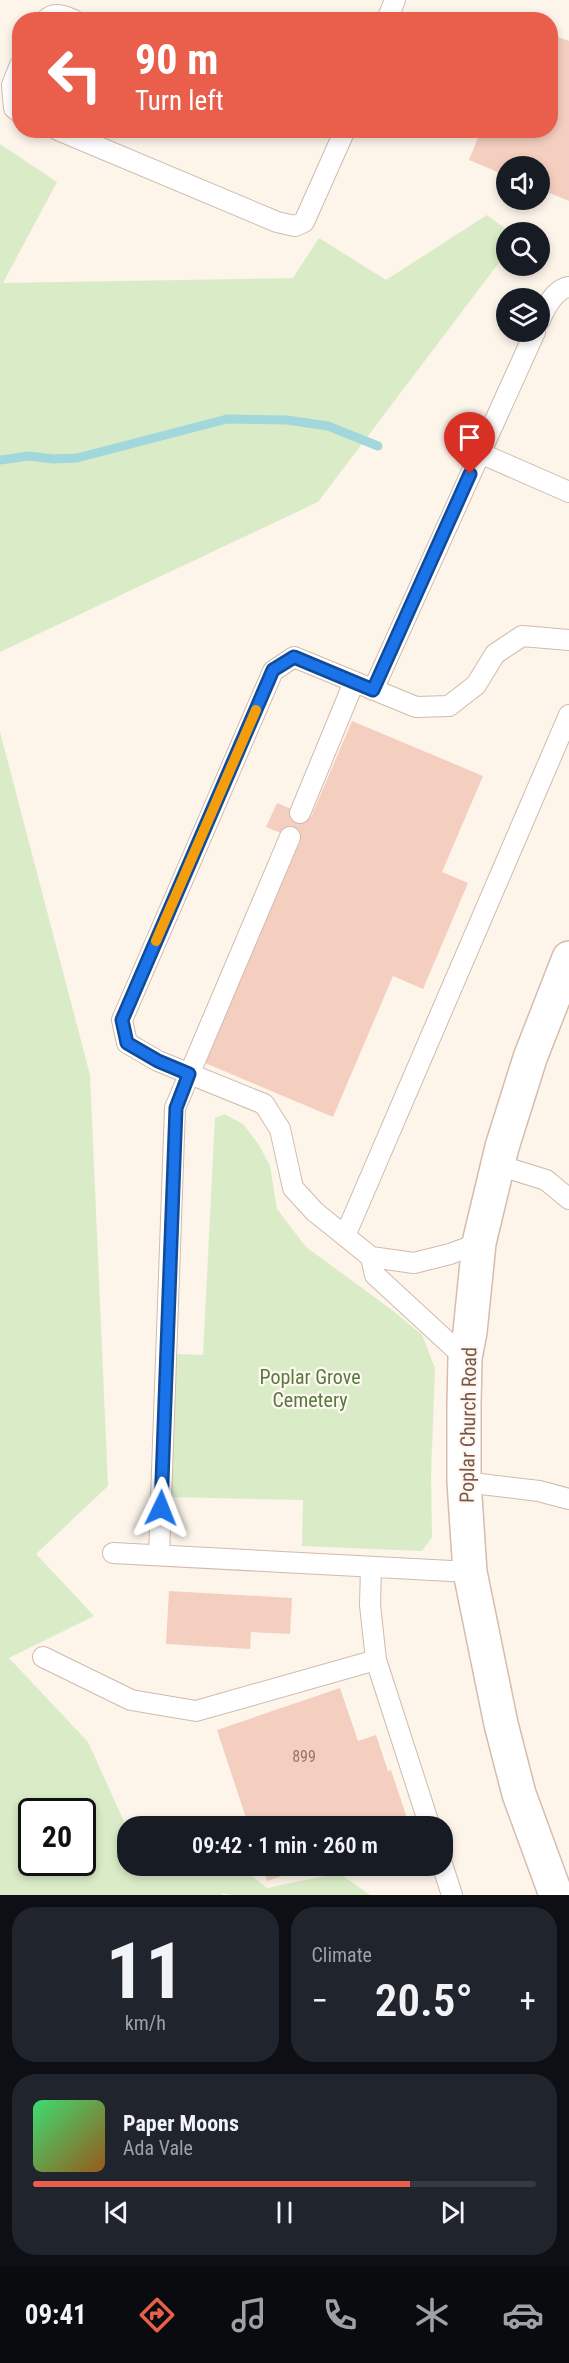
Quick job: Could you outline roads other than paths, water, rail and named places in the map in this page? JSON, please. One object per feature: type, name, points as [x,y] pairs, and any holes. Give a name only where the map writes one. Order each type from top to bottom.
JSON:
[{"type":"street","name":"Poplar Church Road","points":[[556,1895],[536,1845],[501,1724],[470,1572],[464,1482],[465,1358],[470,1332],[479,1243],[502,1147],[530,1058],[569,958]]},
{"type":"lane","points":[[77,138],[277,222],[295,226],[304,222],[341,138]]},
{"type":"lane","points":[[550,302],[564,288],[569,287]]},
{"type":"lane","points":[[373,690],[530,342]]},
{"type":"lane","points":[[480,453],[569,492]]},
{"type":"lane","points":[[479,1243],[450,1254],[414,1263],[371,1257],[315,1212],[293,1188],[280,1129],[264,1104],[158,1061],[127,1043],[122,1020],[273,670],[294,657],[416,707],[449,706],[476,685],[495,654],[522,636],[569,640]]},
{"type":"lane","points":[[300,813],[354,682]]},
{"type":"lane","points":[[345,1236],[569,715]]},
{"type":"lane","points":[[159,1555],[176,1108],[290,837]]},
{"type":"lane","points":[[498,1165],[546,1180],[569,1198]]},
{"type":"lane","points":[[371,1257],[375,1275],[465,1358]]},
{"type":"lane","points":[[464,1482],[539,1491],[569,1499]]},
{"type":"lane","points":[[113,1553],[470,1572]]},
{"type":"lane","points":[[371,1567],[370,1605],[376,1660],[426,1816]]},
{"type":"lane","points":[[42,1657],[131,1700],[196,1711],[376,1660]]},
{"type":"lane","points":[[446,1876],[453,1895]]},
{"type":"waterway","points":[[0,460],[29,456],[53,459],[77,458],[227,419],[287,420],[328,426],[378,446]]},
{"type":"park label","name":"Poplar Grove Cemetery","points":[[310,1388]]}]
